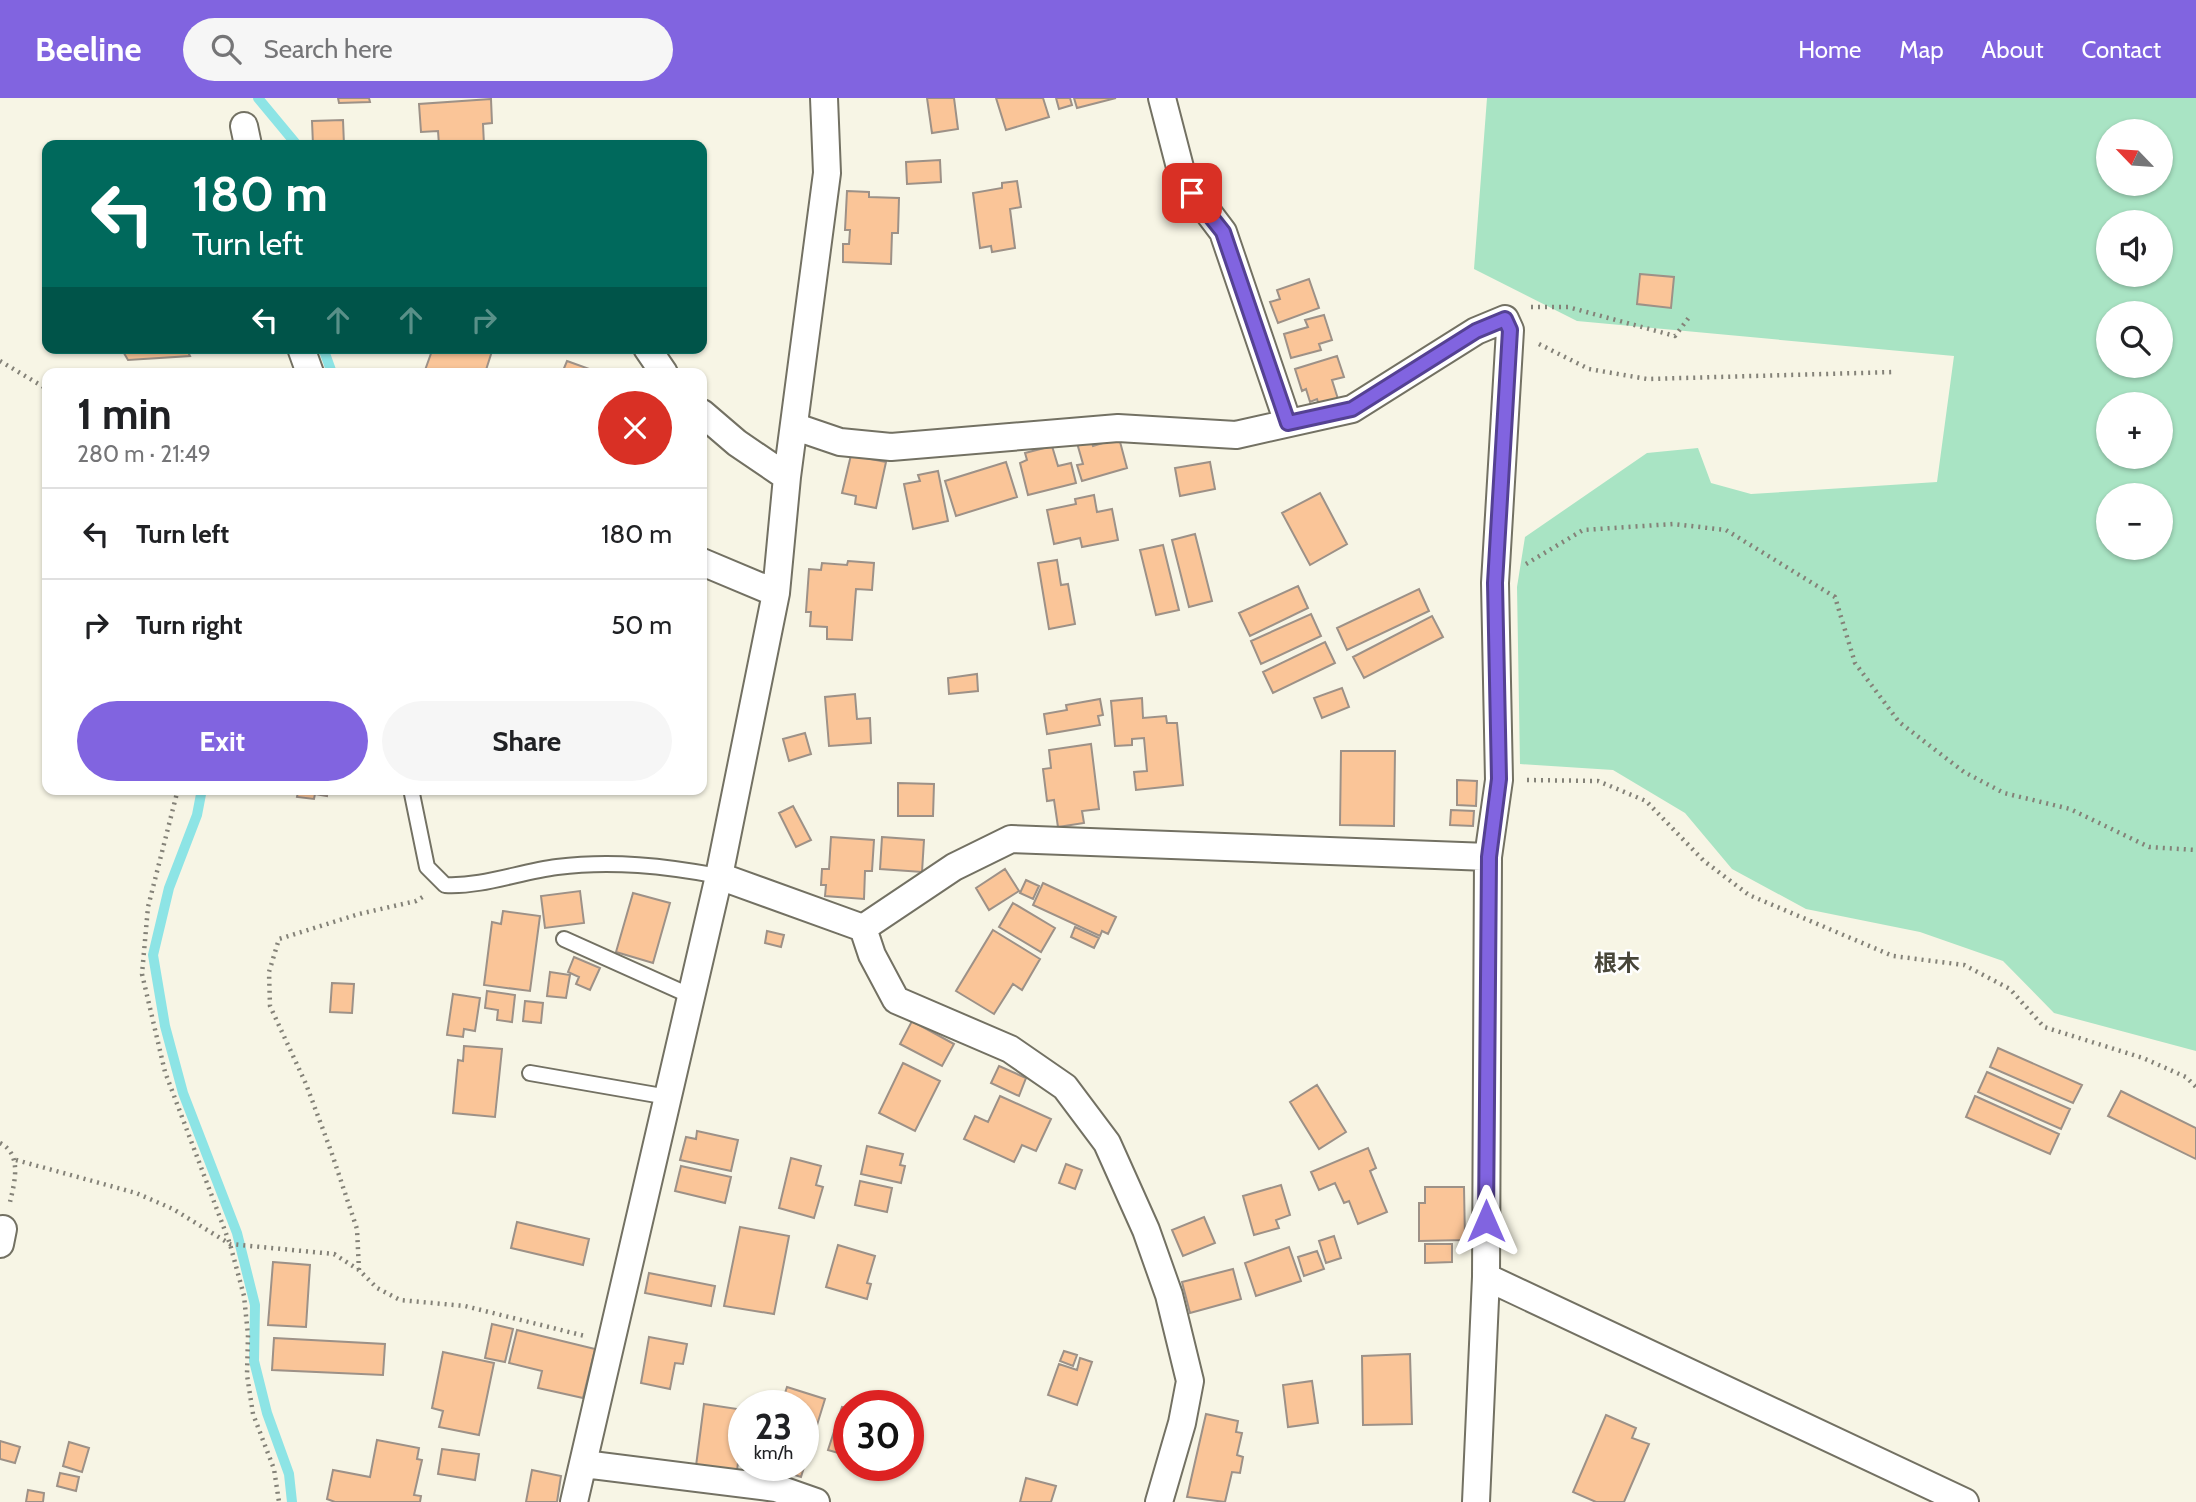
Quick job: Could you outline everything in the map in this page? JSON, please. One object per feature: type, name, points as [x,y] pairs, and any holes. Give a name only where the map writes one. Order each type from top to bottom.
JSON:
[{"type":"street","points":[[574,1502],[613,1343],[719,876],[776,593],[787,477],[796,427],[827,173],[824,98]]},
{"type":"street","points":[[1162,98],[1183,179],[1223,232],[1288,423]]},
{"type":"street","points":[[796,427],[839,442],[891,447],[1118,428],[1236,435],[1352,409],[1476,331],[1508,324],[1495,583],[1499,779],[1489,857],[1486,1277],[1476,1502]]},
{"type":"street","points":[[707,417],[737,443],[787,477]]},
{"type":"street","points":[[707,564],[776,593]]},
{"type":"street","points":[[863,928],[954,867],[1010,839],[1489,857]]},
{"type":"street","points":[[719,876],[863,928]]},
{"type":"street","points":[[863,928],[872,955],[896,1000],[1010,1049],[1065,1087],[1107,1143],[1146,1230],[1169,1295],[1190,1381],[1182,1423],[1159,1502]]},
{"type":"street","points":[[1486,1277],[1965,1502]]},
{"type":"street","points":[[584,1464],[776,1488],[816,1502]]},
{"type":"lane","points":[[412,795],[428,867],[444,885],[464,886],[556,868],[603,863],[665,866],[719,876]]},
{"type":"lane","points":[[564,939],[691,996]]},
{"type":"lane","points":[[530,1073],[668,1097]]},
{"type":"path","points":[[1690,316],[1675,336],[1567,307],[1529,307],[1508,324],[1589,369],[1647,379],[1895,372]]},
{"type":"path","points":[[0,361],[42,386]]},
{"type":"path","points":[[1495,583],[1583,530],[1672,524],[1726,530],[1835,597],[1855,663],[1899,722],[1965,772],[2004,793],[2070,809],[2149,847],[2196,850]]},
{"type":"path","points":[[1499,779],[1598,781],[1646,801],[1704,861],[1749,895],[1893,956],[1964,965],[2010,989],[2044,1027],[2143,1058],[2186,1077],[2196,1087]]},
{"type":"path","points":[[176,795],[148,907],[142,974],[165,1072],[230,1244],[244,1296],[248,1335],[247,1375],[253,1414],[274,1469],[279,1502]]},
{"type":"path","points":[[359,1270],[357,1229],[306,1083],[270,1006],[269,972],[279,939],[359,914],[416,901],[444,885]]},
{"type":"path","points":[[0,1143],[9,1148],[16,1160],[13,1188],[1,1234]]},
{"type":"path","points":[[16,1160],[136,1193],[173,1209],[230,1244],[334,1254],[359,1270],[377,1288],[400,1300],[465,1306],[613,1343]]},
{"type":"green space","points":[[1487,98],[2196,98],[2196,1051],[2054,1013],[2003,961],[1920,932],[1806,909],[1732,869],[1685,813],[1613,770],[1520,764],[1517,587],[1525,537],[1647,453],[1698,448],[1711,483],[1751,494],[1937,482],[1954,356],[1577,321],[1474,269]]},
{"type":"building","points":[[338,98],[369,98],[370,102],[339,103]]},
{"type":"building","points":[[927,98],[954,98],[958,129],[932,133]]},
{"type":"building","points":[[996,98],[1043,98],[1049,117],[1006,130]]},
{"type":"building","points":[[1056,98],[1070,98],[1072,105],[1059,109]]},
{"type":"building","points":[[1074,98],[1116,98],[1077,108]]},
{"type":"building","points":[[491,99],[492,123],[483,124],[484,140],[439,140],[438,131],[421,132],[419,104]]},
{"type":"building","points":[[343,120],[344,140],[313,140],[312,121]]},
{"type":"building","points":[[940,160],[941,182],[907,184],[906,162]]},
{"type":"building","points":[[1017,181],[1021,207],[1010,209],[1015,248],[992,252],[991,246],[980,248],[973,193],[1002,188],[1002,183]]},
{"type":"building","points":[[847,191],[869,192],[869,197],[899,198],[898,233],[892,233],[891,264],[843,262],[843,244],[849,244],[850,230],[845,230]]},
{"type":"building","points":[[1640,274],[1674,277],[1671,308],[1637,304]]},
{"type":"building","points":[[1309,279],[1319,308],[1278,323],[1270,302],[1280,299],[1277,290]]},
{"type":"building","points":[[1324,315],[1332,340],[1319,344],[1321,350],[1291,358],[1284,334],[1308,327],[1305,320]]},
{"type":"building","points":[[124,354],[190,356],[128,360]]},
{"type":"building","points":[[431,354],[491,354],[487,368],[426,368]]},
{"type":"building","points":[[1337,356],[1344,377],[1332,380],[1338,399],[1319,405],[1317,399],[1310,402],[1306,389],[1302,391],[1295,369]]},
{"type":"building","points":[[567,361],[587,368],[564,368]]},
{"type":"building","points":[[1119,438],[1127,468],[1082,481],[1077,465],[1083,464],[1077,443],[1091,440],[1093,446]]},
{"type":"building","points":[[1052,446],[1058,466],[1071,463],[1076,483],[1028,495],[1020,463],[1027,460],[1025,453]]},
{"type":"building","points":[[851,455],[886,462],[876,508],[855,504],[856,496],[842,493]]},
{"type":"building","points":[[1006,462],[1017,497],[956,516],[945,481]]},
{"type":"building","points":[[1210,462],[1215,489],[1180,496],[1175,468]]},
{"type":"building","points":[[938,471],[948,521],[913,529],[904,484],[920,481],[918,475]]},
{"type":"building","points":[[1320,493],[1347,544],[1310,565],[1282,513]]},
{"type":"building","points":[[1094,495],[1097,512],[1112,509],[1118,540],[1082,547],[1080,538],[1054,544],[1047,510],[1076,504],[1075,499]]},
{"type":"building","points":[[1195,534],[1212,601],[1189,607],[1172,540]]},
{"type":"building","points":[[1163,545],[1179,610],[1156,615],[1140,550]]},
{"type":"building","points":[[1057,560],[1061,585],[1068,584],[1075,624],[1049,629],[1038,563]]},
{"type":"building","points":[[848,561],[874,563],[872,590],[856,589],[852,640],[827,639],[827,627],[810,626],[811,612],[806,612],[809,569],[821,570],[822,563],[847,565]]},
{"type":"building","points":[[1298,586],[1308,608],[1250,636],[1239,613]]},
{"type":"building","points":[[1419,589],[1429,611],[1347,650],[1337,628]]},
{"type":"building","points":[[1311,614],[1321,636],[1261,664],[1251,641]]},
{"type":"building","points":[[1432,616],[1443,637],[1364,678],[1353,657]]},
{"type":"building","points":[[1325,642],[1335,663],[1273,693],[1263,672]]},
{"type":"building","points":[[977,674],[978,691],[949,694],[948,678]]},
{"type":"building","points":[[1342,688],[1349,707],[1322,718],[1314,698]]},
{"type":"building","points":[[855,694],[857,719],[870,718],[871,743],[829,746],[825,697]]},
{"type":"building","points":[[1142,698],[1143,718],[1166,716],[1167,723],[1177,723],[1183,785],[1136,790],[1134,772],[1147,771],[1144,738],[1132,739],[1132,745],[1115,746],[1111,701]]},
{"type":"building","points":[[1100,699],[1103,715],[1098,716],[1100,725],[1047,734],[1044,714],[1067,710],[1066,705]]},
{"type":"building","points":[[805,733],[811,754],[789,761],[783,739]]},
{"type":"building","points":[[1091,744],[1099,809],[1082,811],[1084,823],[1058,827],[1054,800],[1047,801],[1043,769],[1051,768],[1049,750]]},
{"type":"building","points":[[1341,751],[1395,751],[1394,826],[1340,825]]},
{"type":"building","points":[[1457,780],[1477,781],[1476,806],[1457,805]]},
{"type":"building","points":[[898,783],[934,784],[933,816],[898,816]]},
{"type":"building","points":[[297,795],[315,795],[314,799]]},
{"type":"building","points":[[793,806],[811,840],[796,847],[779,813]]},
{"type":"building","points":[[1451,810],[1474,811],[1473,826],[1450,825]]},
{"type":"building","points":[[831,837],[874,840],[872,871],[865,871],[864,899],[825,896],[826,885],[821,885],[822,869],[829,869]]},
{"type":"building","points":[[882,837],[924,840],[922,872],[880,869]]},
{"type":"building","points":[[1005,869],[1019,891],[989,910],[976,888]]},
{"type":"building","points":[[1026,880],[1039,886],[1033,899],[1020,893]]},
{"type":"building","points":[[1043,883],[1116,917],[1108,934],[1102,931],[1100,936],[1033,905]]},
{"type":"building","points":[[580,891],[584,923],[545,928],[541,896]]},
{"type":"building","points":[[633,893],[670,903],[653,963],[616,952]]},
{"type":"building","points":[[1013,903],[1055,928],[1041,952],[999,927]]},
{"type":"building","points":[[503,911],[540,916],[530,991],[484,985],[492,922],[501,924]]},
{"type":"building","points":[[1075,927],[1099,938],[1094,948],[1071,937]]},
{"type":"building","points":[[993,930],[1040,959],[1022,990],[1013,984],[994,1014],[956,991]]},
{"type":"building","points":[[767,931],[784,935],[781,947],[765,943]]},
{"type":"building","points":[[574,957],[600,968],[590,990],[576,984],[579,977],[568,972]]},
{"type":"building","points":[[550,972],[570,975],[566,998],[547,996]]},
{"type":"building","points":[[332,983],[354,984],[352,1013],[330,1012]]},
{"type":"building","points":[[487,991],[515,995],[512,1022],[497,1020],[498,1010],[485,1008]]},
{"type":"building","points":[[453,994],[480,998],[475,1031],[464,1029],[463,1037],[447,1035]]},
{"type":"building","points":[[525,1001],[543,1003],[541,1023],[523,1021]]},
{"type":"building","points":[[912,1021],[954,1044],[942,1066],[900,1044]]},
{"type":"building","points":[[464,1046],[502,1049],[495,1117],[453,1113],[458,1060],[463,1061]]},
{"type":"building","points":[[1998,1048],[2082,1085],[2073,1103],[1990,1067]]},
{"type":"building","points":[[903,1063],[940,1081],[915,1131],[879,1113]]},
{"type":"building","points":[[999,1066],[1026,1078],[1019,1096],[991,1083]]},
{"type":"building","points":[[1987,1072],[2070,1109],[2061,1129],[1978,1092]]},
{"type":"building","points":[[1317,1085],[1346,1132],[1319,1149],[1290,1102]]},
{"type":"building","points":[[2121,1091],[2196,1128],[2196,1159],[2108,1116]]},
{"type":"building","points":[[1000,1096],[1051,1119],[1036,1151],[1022,1145],[1014,1162],[964,1139],[975,1116],[988,1122]]},
{"type":"building","points":[[1975,1096],[2059,1134],[2050,1154],[1966,1117]]},
{"type":"building","points":[[697,1131],[738,1140],[731,1171],[680,1160],[686,1137],[696,1139]]},
{"type":"building","points":[[867,1146],[903,1154],[900,1165],[905,1166],[901,1183],[861,1174]]},
{"type":"building","points":[[1368,1148],[1376,1168],[1370,1171],[1387,1212],[1358,1224],[1349,1201],[1344,1203],[1335,1183],[1319,1190],[1311,1172]]},
{"type":"building","points":[[791,1158],[821,1166],[816,1185],[823,1187],[814,1218],[779,1208]]},
{"type":"building","points":[[1066,1164],[1082,1170],[1075,1189],[1059,1183]]},
{"type":"building","points":[[681,1166],[731,1177],[725,1203],[675,1191]]},
{"type":"building","points":[[860,1181],[892,1188],[887,1212],[855,1205]]},
{"type":"building","points":[[1281,1185],[1290,1215],[1276,1220],[1279,1228],[1254,1235],[1243,1196]]},
{"type":"building","points":[[1425,1187],[1464,1187],[1465,1240],[1419,1241],[1419,1203],[1425,1203]]},
{"type":"building","points":[[1204,1217],[1215,1243],[1183,1256],[1172,1230]]},
{"type":"building","points":[[517,1222],[589,1239],[583,1265],[511,1248]]},
{"type":"building","points":[[740,1227],[789,1236],[774,1314],[724,1306]]},
{"type":"building","points":[[1334,1236],[1341,1258],[1326,1263],[1319,1241]]},
{"type":"building","points":[[1425,1244],[1452,1244],[1452,1262],[1425,1263]]},
{"type":"building","points":[[838,1245],[875,1256],[867,1283],[871,1284],[867,1299],[826,1287]]},
{"type":"building","points":[[1289,1247],[1301,1281],[1256,1296],[1245,1263]]},
{"type":"building","points":[[1317,1251],[1324,1269],[1304,1276],[1298,1257]]},
{"type":"building","points":[[273,1262],[310,1265],[306,1327],[268,1325]]},
{"type":"building","points":[[1233,1269],[1241,1299],[1190,1313],[1182,1282]]},
{"type":"building","points":[[649,1273],[715,1286],[711,1306],[645,1293]]},
{"type":"building","points":[[492,1324],[513,1329],[505,1362],[485,1358]]},
{"type":"building","points":[[517,1330],[595,1349],[583,1398],[538,1388],[542,1371],[509,1363]]},
{"type":"building","points":[[649,1337],[687,1344],[683,1364],[675,1363],[670,1389],[641,1383]]},
{"type":"building","points":[[274,1338],[385,1344],[383,1375],[272,1370]]},
{"type":"building","points":[[1064,1351],[1077,1355],[1073,1366],[1060,1361]]},
{"type":"building","points":[[443,1352],[494,1363],[479,1435],[439,1427],[443,1411],[432,1408]]},
{"type":"building","points":[[1410,1354],[1412,1424],[1363,1425],[1362,1356]]},
{"type":"building","points":[[1080,1358],[1092,1362],[1077,1405],[1048,1395],[1059,1364],[1077,1370]]},
{"type":"building","points":[[1312,1381],[1318,1423],[1288,1427],[1283,1385]]},
{"type":"building","points":[[819,1397],[825,1399],[819,1418]]},
{"type":"building","points":[[704,1404],[728,1408],[728,1470],[696,1466]]},
{"type":"building","points":[[1206,1414],[1238,1421],[1236,1432],[1242,1433],[1237,1455],[1243,1457],[1240,1473],[1232,1472],[1225,1502],[1187,1497]]},
{"type":"building","points":[[1606,1415],[1636,1428],[1632,1438],[1649,1444],[1624,1502],[1596,1502],[1573,1492]]},
{"type":"building","points":[[833,1435],[833,1451],[828,1450]]},
{"type":"building","points":[[377,1440],[419,1448],[417,1459],[422,1460],[414,1495],[421,1496],[420,1502],[335,1502],[327,1499],[333,1470],[370,1477]]},
{"type":"building","points":[[0,1441],[20,1447],[15,1463],[0,1459]]},
{"type":"building","points":[[69,1442],[89,1448],[82,1472],[63,1466]]},
{"type":"building","points":[[442,1449],[479,1454],[475,1480],[438,1474]]},
{"type":"building","points":[[532,1470],[561,1476],[557,1502],[526,1502]]},
{"type":"building","points":[[60,1473],[79,1477],[76,1491],[57,1486]]},
{"type":"building","points":[[1026,1478],[1056,1486],[1051,1502],[1020,1502]]},
{"type":"building","points":[[28,1490],[44,1493],[43,1502],[26,1502]]},
{"type":"waterway","points":[[258,98],[293,140]]},
{"type":"waterway","points":[[325,354],[330,368]]},
{"type":"waterway","points":[[201,795],[197,815],[169,888],[153,955],[165,1026],[183,1093],[237,1233],[255,1305],[254,1361],[267,1413],[289,1474],[292,1502]]},
{"type":"district","name":"根木","points":[[1617,963]]},
{"type":"route","points":[[1192,193],[1223,232],[1288,423],[1352,409],[1476,331],[1505,319],[1510,330],[1495,583],[1499,779],[1489,857],[1486,1221]]}]
